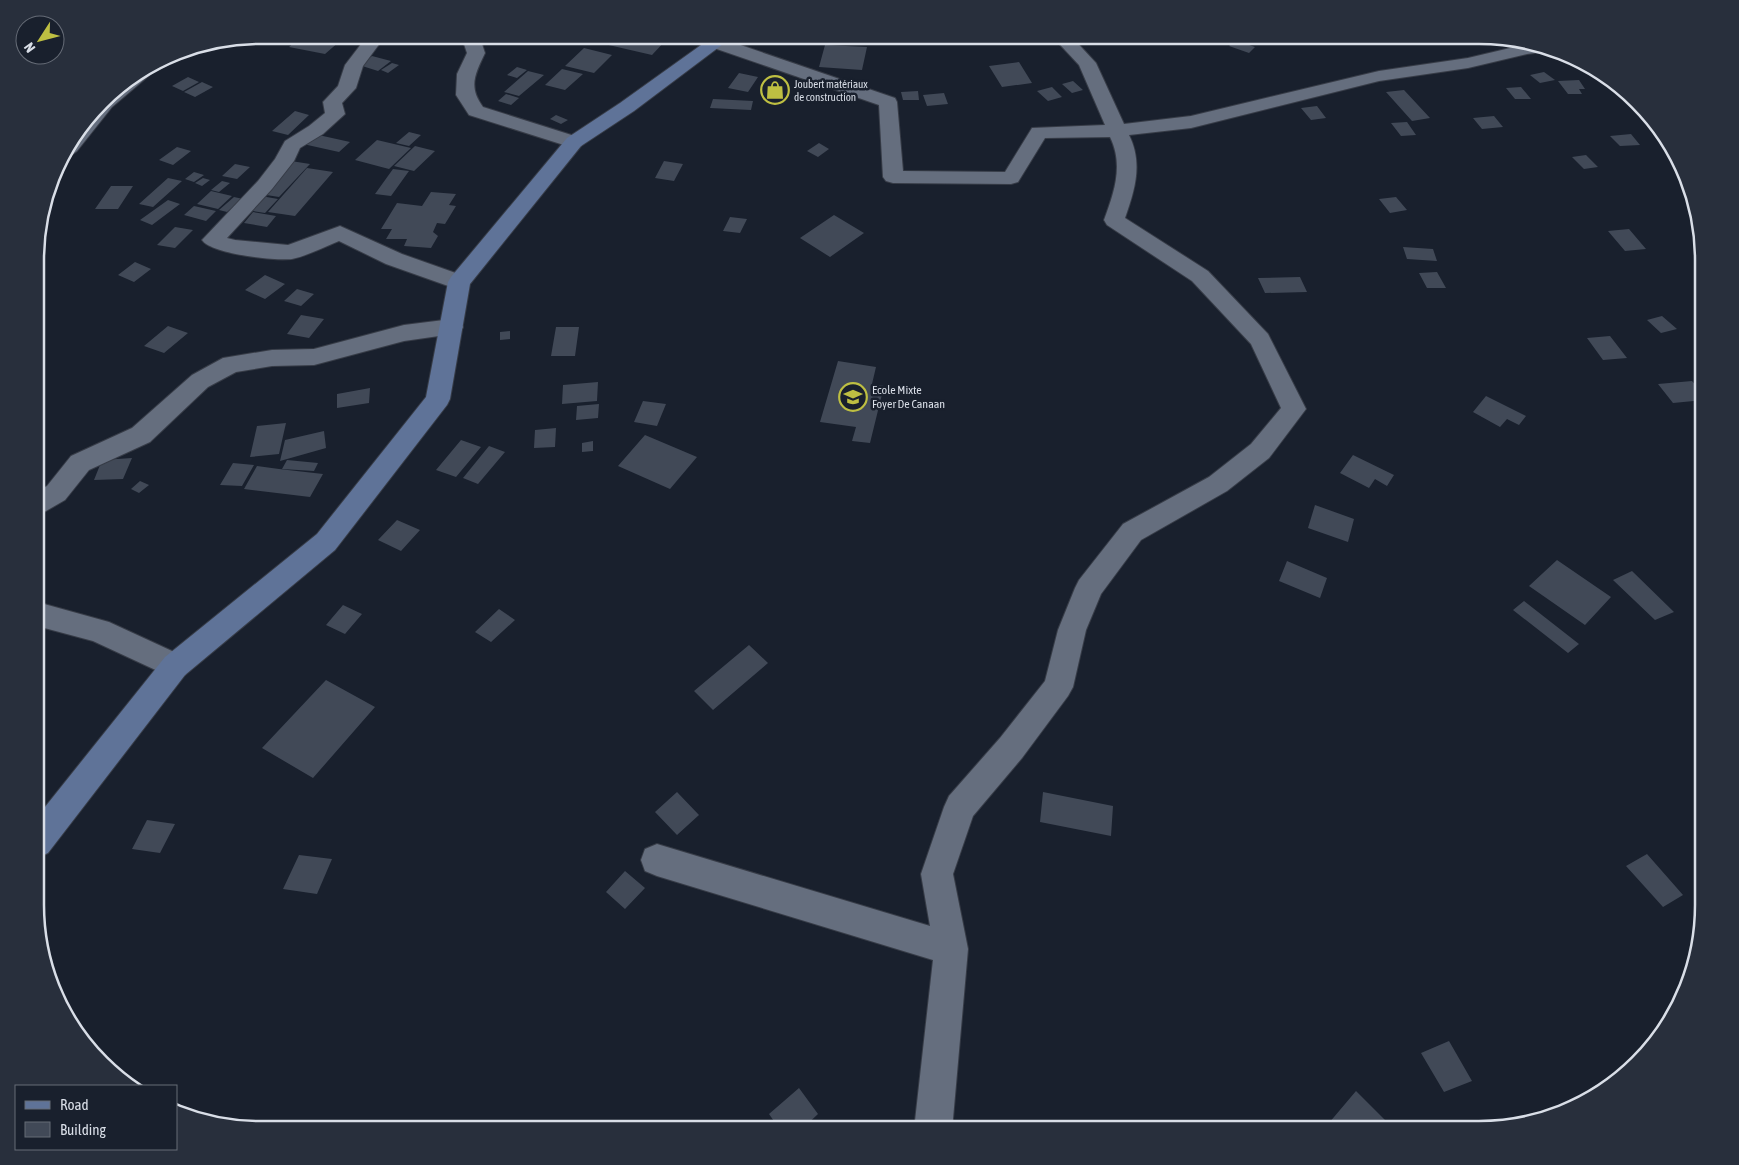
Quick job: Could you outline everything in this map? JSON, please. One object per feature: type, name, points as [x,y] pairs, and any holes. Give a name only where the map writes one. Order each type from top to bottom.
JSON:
[{"type":"street","points":[[370,44],[354,66],[347,88],[332,102],[335,114],[316,130],[292,145],[284,161],[265,185],[212,240],[232,247],[290,252],[340,233],[394,258],[459,282]]},
{"type":"street","points":[[473,44],[476,53],[466,74],[464,94],[476,111],[574,142]]},
{"type":"street","points":[[44,833],[175,666],[326,542],[438,399],[459,282],[574,142],[627,107],[714,44]]},
{"type":"street","points":[[734,44],[888,102],[893,177],[1010,178],[1039,132],[1116,131],[1191,122],[1379,76],[1468,63],[1527,49]]},
{"type":"street","points":[[934,1121],[952,950],[937,874],[960,807],[1011,748],[1058,687],[1072,630],[1089,588],[1132,532],[1218,484],[1260,451],[1294,409],[1260,340],[1200,276],[1114,220],[1124,191],[1129,166],[1124,144],[1116,131],[1087,63],[1069,44]]},
{"type":"street","points":[[44,500],[56,493],[80,463],[141,435],[200,381],[231,364],[272,358],[314,357],[404,334],[452,328]]},
{"type":"street","points":[[44,616],[99,631],[175,666]]},
{"type":"street","points":[[657,860],[952,950]]},
{"type":"building","points":[[292,44],[337,44],[325,54],[289,47]]},
{"type":"building","points":[[604,44],[662,44],[652,55]]},
{"type":"building","points":[[1231,44],[1246,44],[1255,47],[1249,53],[1229,46]]},
{"type":"building","points":[[825,45],[867,47],[862,70],[819,67]]},
{"type":"building","points":[[584,48],[612,55],[594,73],[565,66]]},
{"type":"building","points":[[372,56],[391,61],[378,71],[359,65]]},
{"type":"building","points":[[1019,62],[1032,83],[1002,87],[989,66]]},
{"type":"building","points":[[392,63],[399,65],[388,73],[381,70]]},
{"type":"building","points":[[517,67],[527,70],[517,78],[507,75]]},
{"type":"building","points":[[562,69],[583,74],[565,90],[545,85]]},
{"type":"building","points":[[528,71],[544,75],[519,96],[504,92]]},
{"type":"building","points":[[1544,72],[1555,80],[1540,83],[1530,75]]},
{"type":"building","points":[[739,73],[758,77],[748,92],[728,88]]},
{"type":"building","points":[[188,77],[199,82],[183,91],[172,86]]},
{"type":"building","points":[[768,80],[787,81],[783,98],[764,98]]},
{"type":"building","points":[[1579,80],[1585,89],[1579,89],[1582,94],[1568,94],[1558,81]]},
{"type":"building","points":[[1073,81],[1083,90],[1072,93],[1062,84]]},
{"type":"building","points":[[202,82],[213,87],[195,97],[184,92]]},
{"type":"building","points":[[1052,87],[1062,97],[1048,101],[1037,91]]},
{"type":"building","points":[[1521,87],[1531,99],[1515,99],[1506,88]]},
{"type":"building","points":[[1404,90],[1430,118],[1412,121],[1386,92]]},
{"type":"building","points":[[918,91],[919,100],[903,100],[901,92]]},
{"type":"building","points":[[944,93],[948,104],[927,106],[923,95]]},
{"type":"building","points":[[506,94],[519,98],[511,105],[498,101]]},
{"type":"building","points":[[713,99],[753,101],[751,110],[710,108]]},
{"type":"building","points":[[1317,106],[1326,118],[1311,120],[1301,108]]},
{"type":"building","points":[[295,111],[309,115],[288,135],[272,131]]},
{"type":"building","points":[[556,115],[568,120],[561,124],[550,119]]},
{"type":"building","points":[[1494,116],[1503,127],[1482,129],[1473,118]]},
{"type":"building","points":[[1407,122],[1416,135],[1401,136],[1391,123]]},
{"type":"building","points":[[409,132],[421,135],[409,146],[396,143]]},
{"type":"building","points":[[314,134],[350,142],[339,152],[303,144]]},
{"type":"building","points":[[1631,134],[1640,145],[1620,146],[1610,136]]},
{"type":"building","points":[[377,140],[411,148],[389,169],[355,160]]},
{"type":"building","points":[[819,143],[829,149],[818,157],[807,151]]},
{"type":"building","points":[[415,146],[435,151],[414,171],[394,166]]},
{"type":"building","points":[[177,147],[191,151],[173,165],[159,160]]},
{"type":"building","points":[[1586,155],[1598,167],[1584,169],[1572,157]]},
{"type":"building","points":[[291,161],[310,164],[279,197],[260,194]]},
{"type":"building","points":[[664,161],[683,164],[674,181],[655,178]]},
{"type":"building","points":[[235,164],[250,167],[237,179],[222,176]]},
{"type":"building","points":[[307,168],[333,172],[295,216],[268,212]]},
{"type":"building","points":[[393,169],[409,171],[391,196],[375,194]]},
{"type":"building","points":[[194,172],[204,175],[194,182],[185,179]]},
{"type":"building","points":[[168,178],[182,181],[153,207],[139,204]]},
{"type":"building","points":[[203,178],[210,180],[202,186],[195,183]]},
{"type":"building","points":[[222,181],[230,183],[219,192],[211,190]]},
{"type":"building","points":[[111,186],[133,186],[118,209],[95,209]]},
{"type":"building","points":[[211,191],[232,196],[218,209],[197,204]]},
{"type":"building","points":[[431,192],[456,194],[449,205],[456,206],[445,224],[437,223],[433,232],[438,236],[431,248],[404,246],[407,239],[386,239],[392,229],[381,229],[397,203],[422,206]]},
{"type":"building","points":[[261,196],[278,199],[265,213],[247,210]]},
{"type":"building","points":[[234,197],[243,199],[227,212],[219,210]]},
{"type":"building","points":[[1396,197],[1407,210],[1390,213],[1379,199]]},
{"type":"building","points":[[168,200],[180,204],[152,225],[140,220]]},
{"type":"building","points":[[194,206],[216,211],[206,221],[184,215]]},
{"type":"building","points":[[253,212],[276,216],[267,227],[244,223]]},
{"type":"building","points":[[834,215],[864,233],[830,257],[800,238]]},
{"type":"building","points":[[730,217],[747,219],[740,233],[723,231]]},
{"type":"building","points":[[175,227],[193,230],[175,248],[157,245]]},
{"type":"building","points":[[1629,229],[1646,249],[1625,251],[1608,231]]},
{"type":"building","points":[[1403,247],[1433,249],[1437,261],[1407,259]]},
{"type":"building","points":[[135,262],[151,269],[134,282],[118,275]]},
{"type":"building","points":[[1437,272],[1446,288],[1427,288],[1419,273]]},
{"type":"building","points":[[265,275],[285,284],[265,299],[245,290]]},
{"type":"building","points":[[1300,277],[1307,292],[1265,293],[1258,278]]},
{"type":"building","points":[[297,289],[314,294],[301,306],[284,301]]},
{"type":"building","points":[[301,315],[324,319],[309,338],[287,334]]},
{"type":"building","points":[[1662,316],[1677,329],[1661,333],[1647,320]]},
{"type":"building","points":[[168,326],[188,333],[164,353],[144,346]]},
{"type":"building","points":[[556,327],[579,327],[575,356],[551,356]]},
{"type":"building","points":[[510,331],[510,339],[500,340],[500,332]]},
{"type":"building","points":[[1610,336],[1627,358],[1603,360],[1587,338]]},
{"type":"building","points":[[838,361],[876,367],[872,384],[884,386],[870,443],[852,441],[856,427],[820,422]]},
{"type":"building","points":[[1692,381],[1695,384],[1695,401],[1673,403],[1658,384]]},
{"type":"building","points":[[598,382],[597,401],[562,404],[563,385]]},
{"type":"building","points":[[370,388],[369,403],[337,408],[337,394]]},
{"type":"building","points":[[1486,396],[1526,416],[1519,425],[1507,419],[1500,427],[1473,412]]},
{"type":"building","points":[[643,401],[666,404],[657,426],[634,422]]},
{"type":"building","points":[[599,404],[598,418],[576,420],[577,406]]},
{"type":"building","points":[[286,423],[279,454],[250,457],[257,426]]},
{"type":"building","points":[[556,428],[555,447],[534,448],[535,430]]},
{"type":"building","points":[[324,431],[326,448],[280,461],[285,440]]},
{"type":"building","points":[[645,435],[697,457],[670,489],[618,466]]},
{"type":"building","points":[[461,440],[481,447],[456,477],[436,470]]},
{"type":"building","points":[[593,441],[593,451],[582,452],[582,443]]},
{"type":"building","points":[[489,446],[505,452],[478,484],[463,478]]},
{"type":"building","points":[[1353,455],[1394,475],[1387,486],[1375,479],[1369,488],[1340,473]]},
{"type":"building","points":[[132,458],[123,479],[94,480],[102,460]]},
{"type":"building","points":[[287,460],[318,463],[314,471],[282,469]]},
{"type":"building","points":[[233,463],[254,465],[242,486],[220,485]]},
{"type":"building","points":[[257,466],[323,474],[310,497],[244,489]]},
{"type":"building","points":[[140,481],[149,485],[139,493],[131,489]]},
{"type":"building","points":[[1315,505],[1354,519],[1348,542],[1308,528]]},
{"type":"building","points":[[397,520],[420,530],[401,551],[378,540]]},
{"type":"building","points":[[1557,560],[1611,597],[1585,625],[1529,586]]},
{"type":"building","points":[[1287,561],[1327,578],[1320,598],[1279,581]]},
{"type":"building","points":[[1632,571],[1674,612],[1655,620],[1613,580]]},
{"type":"building","points":[[1524,601],[1579,644],[1568,653],[1513,610]]},
{"type":"building","points":[[343,605],[362,614],[345,634],[326,625]]},
{"type":"building","points":[[499,609],[515,620],[491,642],[475,632]]},
{"type":"building","points":[[749,645],[768,663],[713,710],[694,691]]},
{"type":"building","points":[[326,680],[375,707],[313,778],[262,748]]},
{"type":"building","points":[[677,792],[699,815],[677,835],[655,812]]},
{"type":"building","points":[[1043,792],[1113,806],[1111,836],[1040,822]]},
{"type":"building","points":[[147,820],[175,824],[160,853],[132,849]]},
{"type":"building","points":[[1647,854],[1683,895],[1663,907],[1626,866]]},
{"type":"building","points":[[299,855],[332,859],[317,894],[283,889]]},
{"type":"building","points":[[625,871],[645,888],[625,909],[606,892]]},
{"type":"building","points":[[1449,1041],[1472,1081],[1444,1092],[1421,1053]]},
{"type":"building","points":[[799,1088],[818,1114],[811,1121],[774,1121],[769,1114]]},
{"type":"building","points":[[1356,1091],[1386,1121],[1331,1121]]},
{"type":"place","name":"Joubert matériaux de construction","points":[[775,90]]},
{"type":"place","name":"Ecole Mixte Foyer De Canaan","points":[[853,397]]}]
